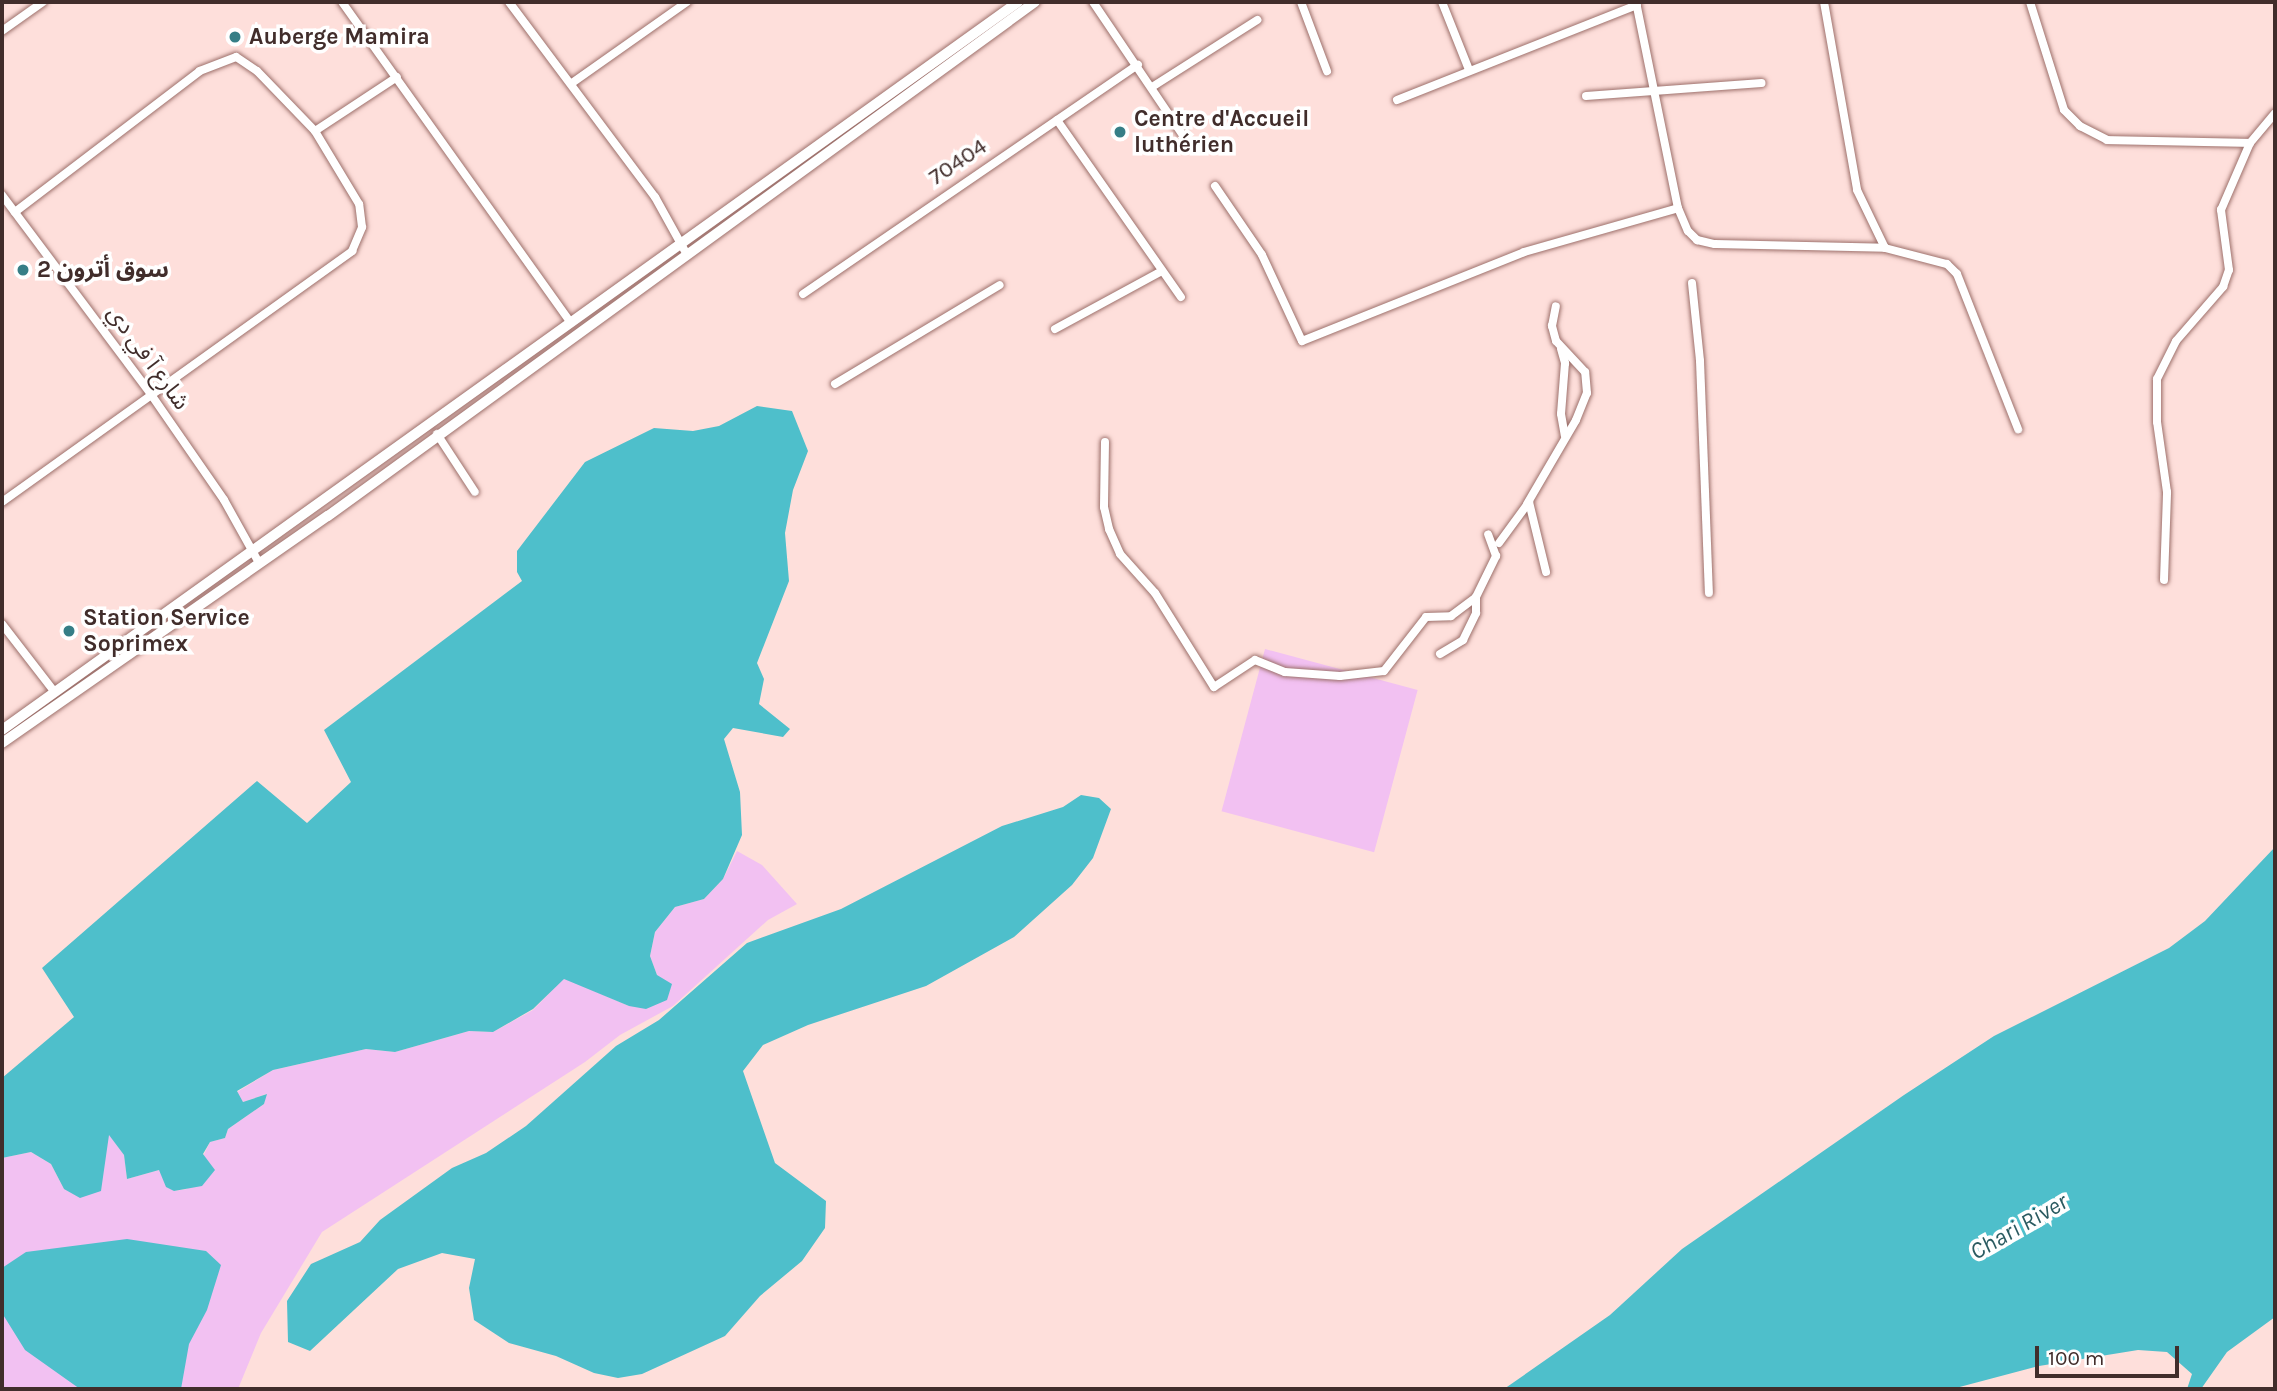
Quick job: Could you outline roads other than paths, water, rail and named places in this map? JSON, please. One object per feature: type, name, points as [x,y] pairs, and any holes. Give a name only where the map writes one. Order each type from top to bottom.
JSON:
[{"type":"main road","points":[[2,743],[437,434],[1018,2]]},
{"type":"main road","points":[[2,730],[571,323],[684,248],[1035,2]]},
{"type":"street","points":[[342,2],[571,323]]},
{"type":"street","points":[[509,2],[655,197],[684,248]]},
{"type":"street","points":[[572,83],[687,2]]},
{"type":"street","points":[[1093,2],[1182,134]]},
{"type":"street","points":[[1301,2],[1327,71]]},
{"type":"street","points":[[1443,2],[1469,70]]},
{"type":"street","points":[[1824,2],[1857,190],[1885,248]]},
{"type":"street","points":[[2030,2],[2064,110],[2080,126],[2106,140],[2250,143]]},
{"type":"street","points":[[2,31],[39,3]]},
{"type":"street","points":[[1398,100],[1636,4],[1678,208],[1697,240],[1715,244],[1885,248],[1930,257],[1957,274],[2018,429]]},
{"type":"street","points":[[1152,86],[1256,20]]},
{"type":"street","points":[[2,502],[358,243],[359,204],[315,131],[257,71],[236,57],[200,71],[15,212]]},
{"type":"street","name":"70404","points":[[803,294],[1138,65]]},
{"type":"street","points":[[315,131],[397,76]]},
{"type":"street","points":[[1586,96],[1762,83]]},
{"type":"street","points":[[2165,580],[2167,492],[2157,422],[2157,379],[2176,341],[2223,287],[2229,270],[2221,210],[2250,143],[2275,113]]},
{"type":"street","points":[[1057,120],[1160,272],[1181,297]]},
{"type":"street","points":[[1215,186],[1262,255],[1301,341],[1524,252],[1678,208]]},
{"type":"street","name":"شارع آ في دي","points":[[2,195],[150,393],[224,500],[259,563]]},
{"type":"street","points":[[1055,329],[1160,272]]},
{"type":"street","points":[[1692,282],[1700,361],[1709,593]]},
{"type":"street","points":[[835,384],[1000,285]]},
{"type":"street","points":[[1556,306],[1552,326],[1565,363],[1561,414],[1565,436]]},
{"type":"street","points":[[1499,543],[1527,504],[1587,393],[1585,372],[1560,346]]},
{"type":"street","points":[[437,434],[475,492]]},
{"type":"street","points":[[1105,442],[1104,507],[1109,529],[1120,554],[1155,593],[1214,687],[1255,660],[1285,672],[1340,676],[1384,671],[1426,617],[1451,616],[1476,597]]},
{"type":"street","points":[[1527,504],[1546,572]]},
{"type":"street","points":[[1440,654],[1464,640],[1476,612],[1476,597],[1496,556],[1488,534]]},
{"type":"street","points":[[2,624],[53,691]]},
{"type":"water","points":[[757,406],[792,411],[808,451],[793,490],[785,533],[789,581],[757,663],[764,679],[759,704],[790,729],[783,737],[733,728],[724,739],[740,792],[742,835],[723,879],[704,899],[675,907],[655,932],[650,956],[657,975],[672,984],[667,1000],[646,1009],[629,1006],[564,979],[533,1009],[493,1032],[469,1031],[395,1052],[366,1049],[273,1070],[237,1091],[243,1102],[267,1094],[264,1104],[228,1129],[225,1138],[210,1142],[203,1154],[215,1170],[202,1186],[174,1191],[166,1187],[159,1170],[127,1179],[124,1155],[109,1135],[101,1191],[80,1198],[64,1189],[51,1164],[31,1152],[2,1158],[2,1078],[74,1017],[42,968],[257,781],[307,823],[351,782],[324,730],[522,581],[517,572],[517,551],[585,462],[654,428],[693,431],[719,426]]},
{"type":"water","points":[[1081,795],[1099,798],[1111,809],[1093,858],[1072,885],[1014,937],[926,986],[808,1025],[763,1045],[743,1071],[775,1163],[826,1201],[825,1228],[802,1261],[760,1296],[725,1336],[642,1374],[618,1378],[594,1373],[556,1356],[509,1343],[474,1320],[469,1288],[475,1259],[442,1253],[398,1269],[310,1351],[288,1342],[287,1301],[311,1264],[360,1242],[380,1220],[452,1168],[486,1153],[526,1126],[616,1046],[659,1020],[747,943],[841,909],[1002,826],[1063,807]]},
{"type":"water","name":"Chari River","points":[[2275,847],[2275,1317],[2227,1352],[2201,1389],[2187,1389],[2192,1374],[2167,1352],[2138,1350],[2039,1366],[1952,1389],[1504,1389],[1610,1315],[1682,1249],[1904,1095],[1994,1036],[2169,948],[2205,921]]},
{"type":"water","points":[[127,1239],[206,1251],[221,1265],[207,1310],[189,1344],[181,1389],[80,1389],[25,1350],[2,1313],[2,1268],[26,1252]]},
{"type":"place","name":"Auberge Mamira","points":[[235,37]]},
{"type":"place","name":"Centre d'Accueil luthérien","points":[[1120,132]]},
{"type":"place","name":"سوق أترون 2","points":[[23,270]]},
{"type":"place","name":"Station Service Soprimex","points":[[69,631]]}]
